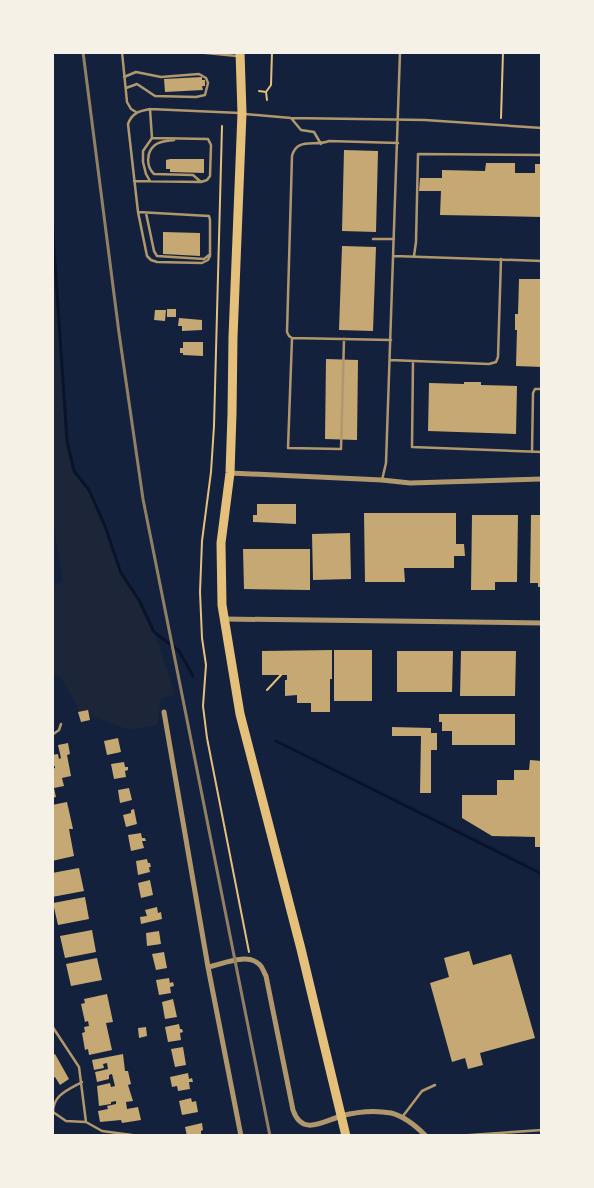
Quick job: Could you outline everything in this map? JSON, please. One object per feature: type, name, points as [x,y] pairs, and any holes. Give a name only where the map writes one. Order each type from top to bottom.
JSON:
[{"type":"highway","points":[[240,54],[242,113],[233,337],[230,473],[221,543],[222,604],[240,714],[301,949],[346,1136]]},
{"type":"street","points":[[230,473],[410,483],[542,479]]},
{"type":"street","points":[[225,620],[542,623]]},
{"type":"street","points":[[164,712],[208,967],[241,1136]]},
{"type":"street","points":[[208,967],[234,960],[249,959],[260,965],[266,976],[295,1116],[304,1124],[323,1123],[341,1116],[372,1112],[392,1114],[402,1118],[426,1136]]},
{"type":"lane","points":[[122,52],[129,106],[136,112]]},
{"type":"lane","points":[[196,52],[240,54]]},
{"type":"lane","points":[[382,480],[386,463],[400,52]]},
{"type":"lane","points":[[124,77],[136,72],[159,77],[199,74],[205,76],[208,83],[205,95],[196,97],[155,96],[138,84],[126,88]]},
{"type":"lane","points":[[138,212],[207,216],[210,220],[210,254],[208,260],[202,263],[157,262],[146,254],[138,212],[128,124],[136,112],[150,109],[242,113],[291,118],[399,119],[542,128]]},
{"type":"lane","points":[[150,109],[152,138],[143,153],[143,167],[150,181]]},
{"type":"lane","points":[[291,118],[301,130],[314,132],[321,144]]},
{"type":"lane","points":[[134,181],[201,182],[208,179],[211,175],[211,145],[209,140],[152,138]]},
{"type":"lane","points":[[181,138],[153,146],[148,158],[149,169],[154,174],[193,174],[201,182]]},
{"type":"lane","points":[[391,340],[292,338],[288,336],[293,153],[299,144],[321,144],[329,141],[398,143]]},
{"type":"lane","points":[[414,256],[418,154],[542,155]]},
{"type":"lane","points":[[146,213],[154,251],[157,256],[204,259],[210,254]]},
{"type":"lane","points":[[373,239],[394,239]]},
{"type":"lane","points":[[394,256],[542,261]]},
{"type":"lane","points":[[390,360],[489,364],[496,362],[498,357],[501,259]]},
{"type":"lane","points":[[292,338],[288,448],[342,449],[344,339]]},
{"type":"lane","points":[[413,361],[412,448],[542,452]]},
{"type":"lane","points":[[532,452],[533,393],[535,389],[542,389]]},
{"type":"lane","points":[[52,735],[61,724]]},
{"type":"lane","points":[[52,1026],[79,1067],[86,1122]]},
{"type":"lane","points":[[82,1082],[57,1097],[53,1112],[66,1121],[86,1122],[102,1131],[132,1135]]},
{"type":"lane","points":[[402,1118],[422,1091],[435,1085]]},
{"type":"lane","points":[[456,1136],[542,1130]]},
{"type":"path","points":[[267,100],[266,92],[271,85],[272,52]]},
{"type":"path","points":[[501,118],[503,52]]},
{"type":"path","points":[[260,91],[266,92]]},
{"type":"path","points":[[222,126],[214,426],[211,472],[202,542],[200,583],[202,638],[206,665],[203,706],[207,738],[248,944],[249,959]]},
{"type":"path","points":[[266,690],[281,675]]},
{"type":"shaded area","points":[[52,218],[67,441],[74,471],[89,490],[105,526],[120,573],[139,600],[154,632],[175,695],[161,698],[157,725],[129,730],[80,712],[61,677],[53,674],[53,586],[63,581],[54,527],[52,526]]},
{"type":"building","points":[[202,77],[202,80],[205,80],[205,86],[202,86],[203,90],[165,92],[164,79]]},
{"type":"building","points":[[344,150],[378,151],[376,232],[342,231]]},
{"type":"building","points":[[204,159],[204,173],[170,172],[170,169],[166,169],[166,160]]},
{"type":"building","points":[[486,163],[515,163],[515,173],[535,173],[535,164],[542,164],[542,217],[440,215],[441,191],[419,191],[420,178],[442,178],[442,170],[485,171]]},
{"type":"building","points":[[163,232],[200,233],[200,256],[163,254]]},
{"type":"building","points":[[342,246],[376,247],[373,331],[339,330]]},
{"type":"building","points":[[519,279],[542,279],[542,367],[516,366],[517,330],[515,330],[515,314],[518,314]]},
{"type":"building","points":[[167,309],[176,309],[176,317],[167,317]]},
{"type":"building","points":[[155,310],[166,310],[165,321],[154,320]]},
{"type":"building","points":[[179,318],[202,320],[202,330],[182,331],[182,326],[178,326]]},
{"type":"building","points":[[183,342],[203,342],[203,356],[183,355],[183,353],[180,353],[180,348],[183,348]]},
{"type":"building","points":[[326,359],[358,360],[357,440],[325,439]]},
{"type":"building","points":[[464,382],[481,382],[481,385],[517,386],[516,434],[428,431],[429,383],[464,384]]},
{"type":"building","points":[[257,504],[296,504],[296,524],[253,522],[253,515],[257,515]]},
{"type":"building","points":[[364,513],[456,513],[456,544],[464,544],[465,556],[454,556],[454,568],[404,568],[405,582],[365,582]]},
{"type":"building","points":[[472,515],[518,515],[517,582],[495,582],[495,590],[471,590]]},
{"type":"building","points":[[531,515],[542,515],[542,587],[538,587],[538,583],[530,583]]},
{"type":"building","points":[[350,533],[351,579],[313,580],[312,534]]},
{"type":"building","points":[[243,549],[310,549],[310,590],[244,589]]},
{"type":"building","points":[[332,650],[330,712],[311,712],[311,703],[297,703],[297,695],[285,696],[285,680],[287,680],[287,675],[262,675],[262,651]]},
{"type":"building","points":[[334,650],[372,650],[372,701],[334,701]]},
{"type":"building","points":[[397,651],[453,651],[452,692],[397,692]]},
{"type":"building","points":[[461,651],[516,651],[515,696],[460,696]]},
{"type":"building","points":[[88,710],[90,720],[81,722],[78,712]]},
{"type":"building","points":[[439,714],[515,714],[515,745],[452,745],[452,731],[442,731],[442,722],[439,722]]},
{"type":"building","points":[[392,727],[431,728],[431,733],[437,733],[437,750],[431,750],[431,793],[420,793],[421,736],[392,736]]},
{"type":"building","points":[[118,738],[121,752],[107,755],[104,741]]},
{"type":"building","points":[[68,743],[70,754],[67,755],[71,776],[62,778],[64,786],[54,788],[56,797],[52,798],[52,769],[55,766],[52,767],[52,755],[58,754],[59,759],[61,758],[58,745]]},
{"type":"building","points":[[530,760],[542,761],[542,847],[535,847],[535,837],[492,836],[462,818],[462,795],[497,795],[497,780],[514,780],[514,770],[529,770]]},
{"type":"building","points":[[124,762],[125,767],[128,767],[128,770],[125,771],[126,777],[114,779],[111,764]]},
{"type":"building","points":[[129,788],[132,800],[120,803],[118,790]]},
{"type":"building","points":[[67,802],[73,829],[69,829],[74,856],[52,861],[52,805]]},
{"type":"building","points":[[134,809],[137,824],[126,827],[123,815],[131,813],[131,810]]},
{"type":"building","points":[[141,833],[142,838],[145,838],[146,841],[142,841],[144,848],[131,851],[128,835]]},
{"type":"building","points":[[147,859],[151,867],[149,867],[150,872],[138,875],[136,861]]},
{"type":"building","points":[[79,868],[84,891],[52,897],[52,873]]},
{"type":"building","points":[[150,880],[153,895],[141,898],[138,883]]},
{"type":"building","points":[[85,897],[89,919],[58,925],[53,903]]},
{"type":"building","points":[[157,907],[158,913],[161,912],[162,919],[141,924],[140,917],[147,916],[145,910]]},
{"type":"building","points":[[92,930],[96,952],[65,958],[60,936]]},
{"type":"building","points":[[159,931],[161,944],[147,946],[146,933]]},
{"type":"building","points":[[469,951],[473,965],[511,954],[535,1038],[480,1053],[483,1065],[468,1069],[465,1058],[452,1062],[430,983],[449,977],[444,958]]},
{"type":"building","points":[[164,952],[167,968],[156,970],[152,954]]},
{"type":"building","points":[[97,958],[102,980],[71,986],[66,964]]},
{"type":"building","points":[[169,978],[170,983],[173,982],[174,986],[170,987],[171,993],[159,995],[156,980]]},
{"type":"building","points":[[107,994],[113,1022],[106,1023],[112,1050],[89,1055],[88,1049],[85,1050],[82,1033],[85,1032],[84,1027],[89,1026],[88,1021],[85,1022],[81,1004],[85,1003],[84,999]]},
{"type":"building","points":[[173,999],[177,1017],[165,1019],[162,1002]]},
{"type":"building","points":[[179,1024],[183,1032],[180,1033],[181,1040],[168,1042],[165,1027]]},
{"type":"building","points":[[146,1027],[147,1036],[139,1038],[138,1028]]},
{"type":"building","points":[[183,1047],[186,1065],[175,1067],[171,1049]]},
{"type":"building","points":[[55,1054],[69,1079],[60,1085],[55,1077],[52,1079],[52,1055]]},
{"type":"building","points":[[123,1054],[125,1071],[128,1071],[131,1084],[128,1085],[133,1101],[126,1102],[127,1109],[138,1107],[141,1120],[122,1123],[121,1120],[100,1122],[98,1111],[108,1109],[107,1106],[116,1104],[116,1101],[99,1106],[97,1086],[110,1083],[111,1087],[115,1086],[112,1074],[109,1075],[109,1079],[97,1082],[95,1072],[108,1069],[107,1063],[103,1064],[104,1068],[94,1070],[92,1060]]},
{"type":"building","points":[[188,1073],[189,1079],[192,1078],[193,1082],[189,1082],[190,1089],[178,1091],[177,1086],[172,1087],[170,1077]]},
{"type":"building","points":[[191,1098],[192,1102],[196,1101],[198,1112],[182,1115],[179,1101]]},
{"type":"building","points":[[202,1123],[203,1130],[201,1131],[201,1136],[187,1136],[185,1127]]},
{"type":"waterway","points":[[52,218],[67,441],[74,471],[89,490],[105,526],[121,573],[139,600],[154,632],[179,651],[193,676]]},
{"type":"waterway","points":[[276,741],[542,874]]},
{"type":"railway","points":[[83,52],[119,333],[143,499],[270,1136]]}]
